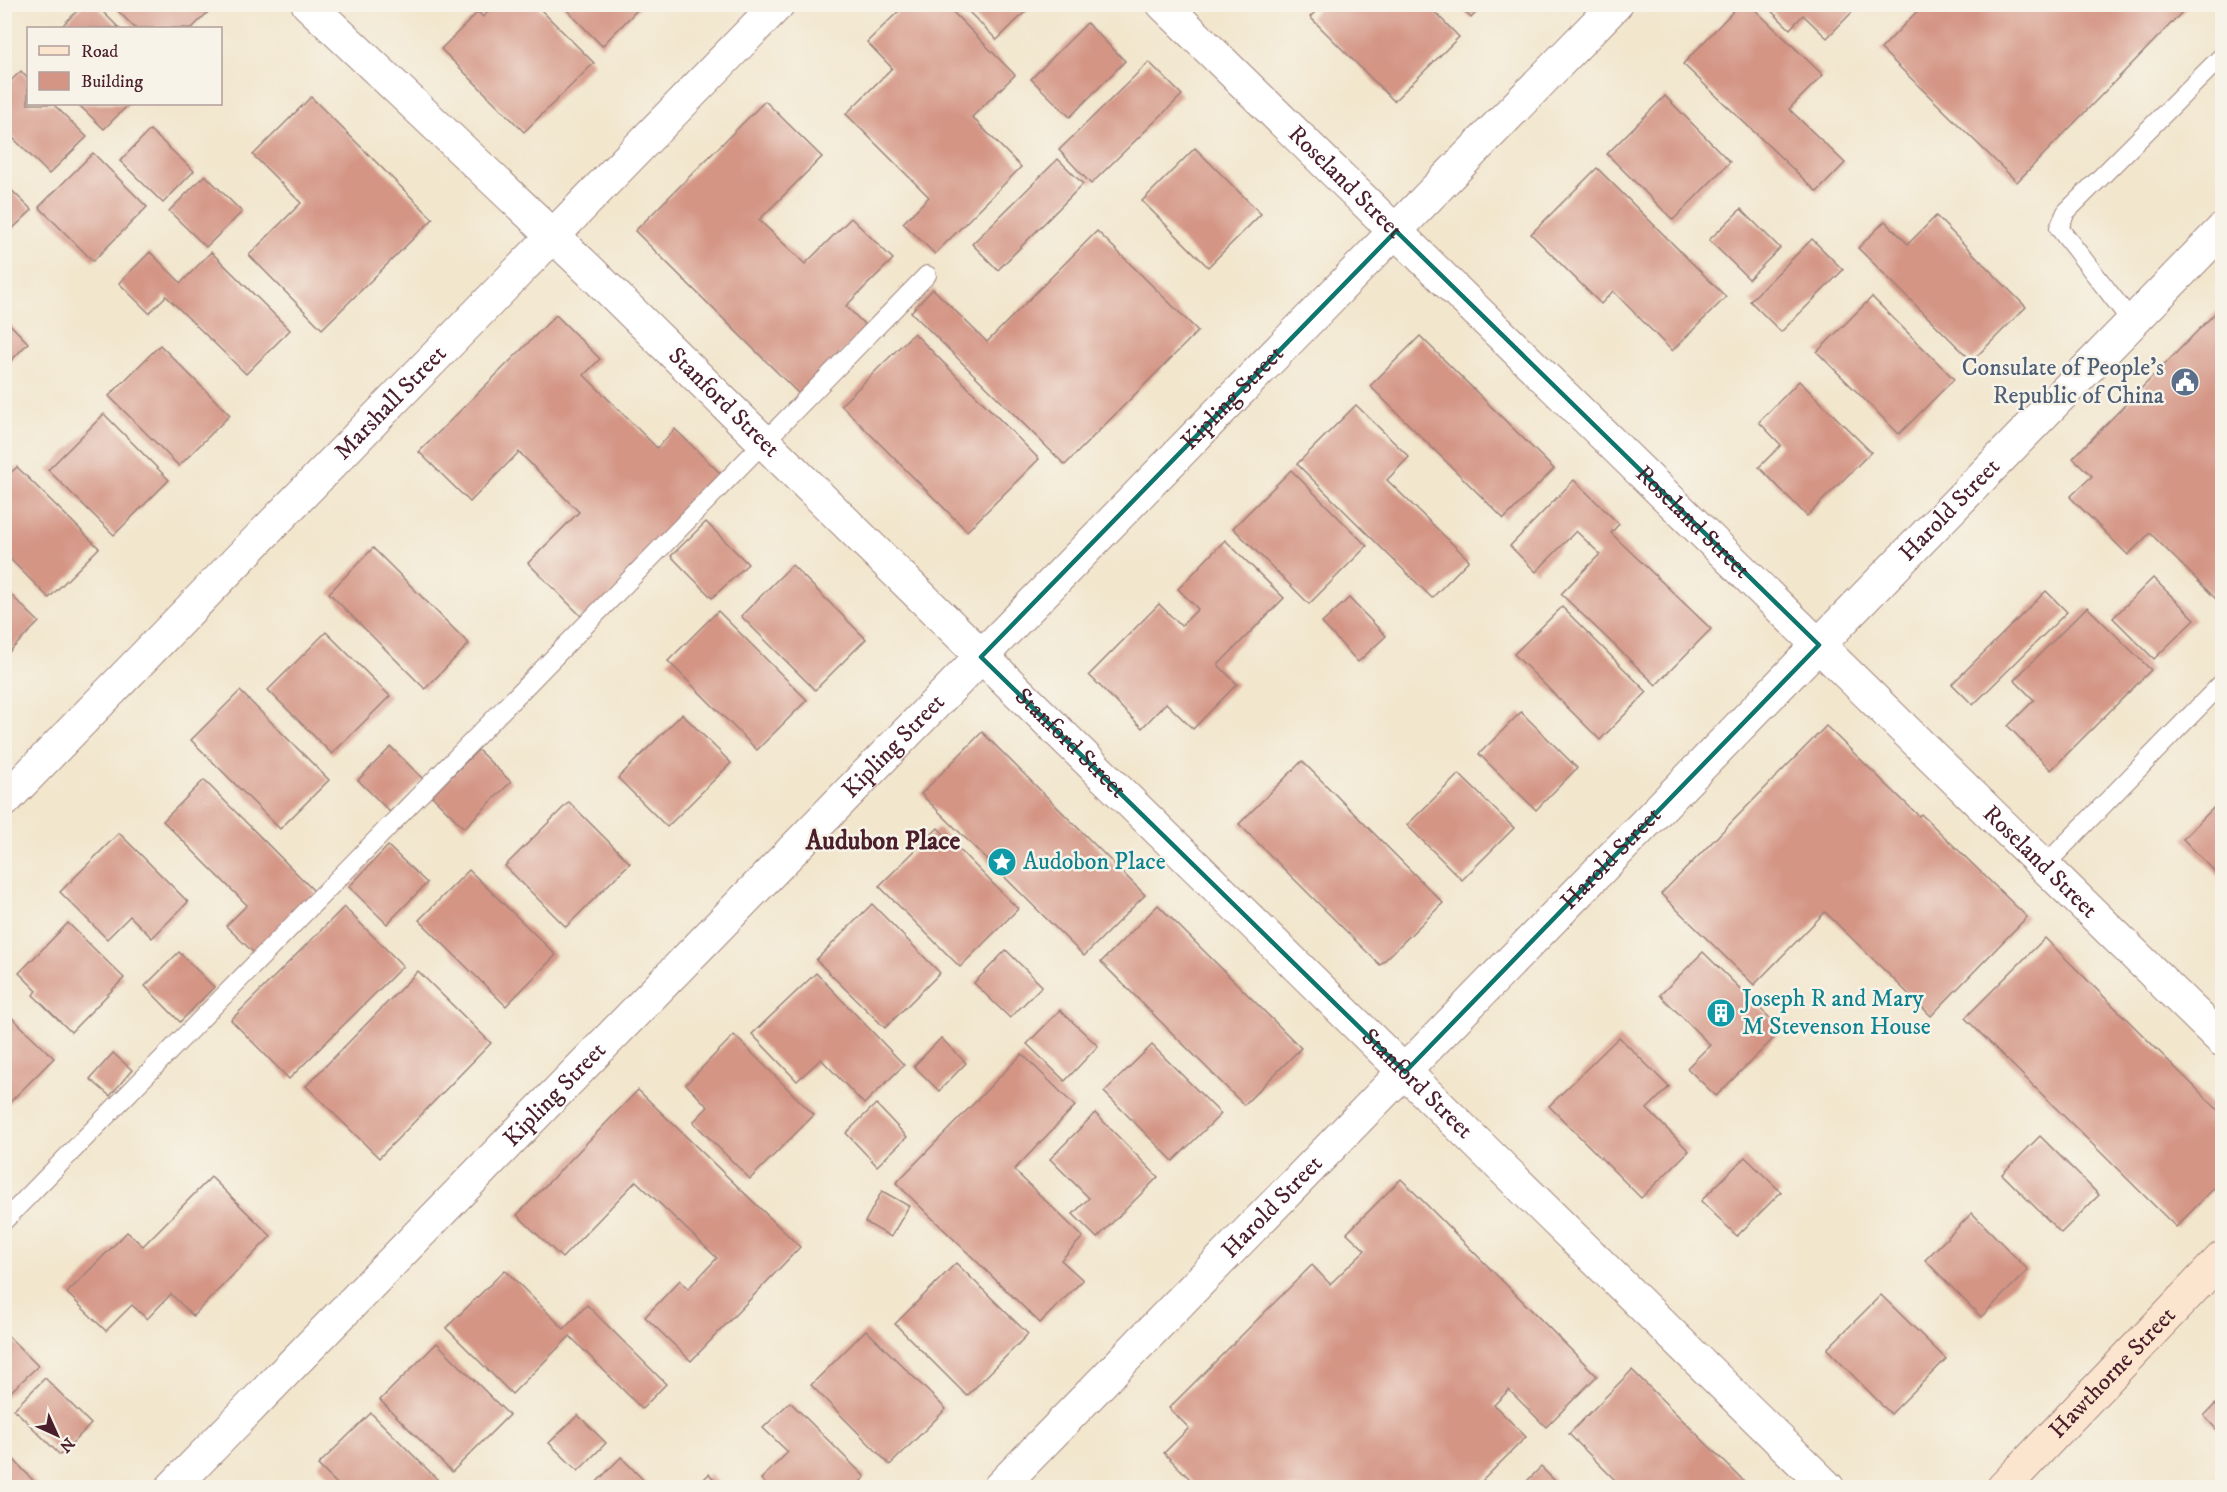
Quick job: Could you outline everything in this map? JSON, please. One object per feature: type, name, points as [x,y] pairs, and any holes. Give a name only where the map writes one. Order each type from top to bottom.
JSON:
[{"type":"street","name":"Stanford Street","points":[[308,4],[765,441],[981,657],[1828,1488]]},
{"type":"street","name":"Marshall Street","points":[[4,801],[778,4]]},
{"type":"street","name":"Roseland Street","points":[[1163,4],[2223,1040]]},
{"type":"street","name":"Kipling Street","points":[[172,1488],[1396,231],[1609,7]]},
{"type":"street","name":"Harold Street","points":[[999,1488],[2223,230]]},
{"type":"street","name":"Hawthorne Street","points":[[2003,1488],[2223,1258]]},
{"type":"lane","points":[[2132,322],[2059,228],[2066,212],[2223,56]]},
{"type":"lane","points":[[4,1221],[927,275]]},
{"type":"lane","points":[[2044,866],[2223,683]]},
{"type":"highlighted area","points":[[1396,231],[1819,645],[1405,1072],[981,657]]},
{"type":"building","points":[[84,4],[95,4],[118,27],[61,27]]},
{"type":"building","points":[[111,4],[216,4],[193,27],[134,27]]},
{"type":"building","points":[[495,4],[535,4],[594,63],[524,132],[441,49],[478,12],[483,17]]},
{"type":"building","points":[[561,4],[643,4],[602,46]]},
{"type":"building","points":[[906,4],[945,4],[1015,75],[972,117],[1021,167],[935,254],[903,223],[929,197],[846,114],[892,68],[867,42]]},
{"type":"building","points":[[961,4],[1033,4],[997,40]]},
{"type":"building","points":[[1323,4],[1427,4],[1459,37],[1394,101],[1310,17]]},
{"type":"building","points":[[1457,4],[1484,4],[1471,18]]},
{"type":"building","points":[[1740,4],[1749,4],[1823,75],[1789,109],[1845,163],[1817,192],[1683,64]]},
{"type":"building","points":[[1764,4],[1860,4],[1827,38],[1803,15],[1790,29]]},
{"type":"building","points":[[1924,4],[2190,4],[2017,182],[1881,49]]},
{"type":"building","points":[[1087,23],[1125,61],[1070,117],[1031,79]]},
{"type":"building","points":[[1149,62],[1182,95],[1091,184],[1059,150]]},
{"type":"building","points":[[21,71],[27,78],[27,105],[54,105],[87,137],[49,174],[4,129],[4,87]]},
{"type":"building","points":[[1665,96],[1730,162],[1673,220],[1607,154]]},
{"type":"building","points":[[311,97],[433,219],[322,329],[249,255],[301,203],[253,155]]},
{"type":"building","points":[[765,101],[822,157],[759,220],[805,264],[851,218],[893,259],[846,306],[867,327],[800,395],[635,231]]},
{"type":"building","points":[[79,105],[128,105],[104,129]]},
{"type":"building","points":[[150,130],[194,171],[163,203],[120,161]]},
{"type":"building","points":[[1195,148],[1261,214],[1208,267],[1142,201]]},
{"type":"building","points":[[93,153],[147,207],[93,261],[39,207]]},
{"type":"building","points":[[1058,159],[1083,184],[998,270],[972,244]]},
{"type":"building","points":[[1597,168],[1726,297],[1672,351],[1613,291],[1601,304],[1531,234]]},
{"type":"building","points":[[205,175],[242,212],[206,247],[169,211]]},
{"type":"building","points":[[4,183],[32,210],[4,237]]},
{"type":"building","points":[[1741,209],[1780,248],[1749,279],[1709,240]]},
{"type":"building","points":[[1936,216],[2026,307],[1972,361],[1858,248],[1885,221],[1908,244]]},
{"type":"building","points":[[1097,231],[1198,331],[1065,465],[911,312],[933,289],[987,342]]},
{"type":"building","points":[[1812,239],[1843,270],[1781,332],[1750,301]]},
{"type":"building","points":[[150,252],[181,283],[211,252],[290,330],[246,374],[166,296],[149,313],[119,283]]},
{"type":"building","points":[[1872,297],[1954,379],[1899,434],[1817,352]]},
{"type":"building","name":"Consulate of People's Republic of China","points":[[2222,306],[2222,605],[2150,533],[2128,555],[2070,497],[2092,476],[2073,458]]},
{"type":"building","points":[[556,315],[600,359],[584,375],[657,448],[675,429],[726,479],[586,621],[528,563],[579,512],[519,452],[470,502],[419,452]]},
{"type":"building","points":[[5,319],[28,343],[5,367]]},
{"type":"building","points":[[914,333],[1039,459],[967,531],[841,405]]},
{"type":"building","points":[[1420,336],[1554,469],[1504,519],[1370,386]]},
{"type":"building","points":[[160,345],[230,415],[179,466],[109,396]]},
{"type":"building","points":[[1799,381],[1871,452],[1807,516],[1759,467],[1781,445],[1759,422]]},
{"type":"building","points":[[1356,405],[1409,457],[1387,480],[1469,560],[1432,598],[1297,464]]},
{"type":"building","points":[[104,414],[169,480],[114,535],[48,470]]},
{"type":"building","points":[[17,467],[99,548],[49,598],[4,553],[4,479]]},
{"type":"building","points":[[1291,470],[1367,546],[1309,604],[1233,528]]},
{"type":"building","points":[[1574,480],[1619,524],[1611,533],[1711,629],[1656,685],[1561,594],[1600,554],[1576,531],[1536,572],[1510,546]]},
{"type":"building","points":[[706,522],[748,564],[712,598],[671,556]]},
{"type":"building","points":[[1225,540],[1284,598],[1218,665],[1237,684],[1193,729],[1166,703],[1142,728],[1089,675],[1159,604],[1181,626],[1198,609],[1178,589]]},
{"type":"building","points":[[373,548],[469,644],[425,689],[329,593]]},
{"type":"building","points":[[792,565],[866,639],[815,690],[741,616]]},
{"type":"building","points":[[2153,578],[2195,619],[2154,659],[2113,618]]},
{"type":"building","points":[[4,588],[39,622],[4,657]]},
{"type":"building","points":[[2046,591],[2067,612],[1973,705],[1952,684]]},
{"type":"building","points":[[1349,598],[1386,636],[1358,662],[1322,623]]},
{"type":"building","points":[[1562,607],[1647,692],[1600,740],[1514,654]]},
{"type":"building","points":[[2087,607],[2151,670],[2051,770],[2008,726],[2034,700],[2014,680]]},
{"type":"building","points":[[718,611],[807,700],[757,750],[668,661]]},
{"type":"building","points":[[326,632],[390,696],[332,754],[268,690]]},
{"type":"building","points":[[240,691],[329,780],[280,829],[191,740]]},
{"type":"building","points":[[1521,712],[1577,768],[1536,810],[1479,754]]},
{"type":"building","points":[[682,714],[731,763],[667,827],[618,778]]},
{"type":"building","points":[[1826,726],[2027,917],[1931,1016],[1825,912],[1754,985],[1661,894]]},
{"type":"building","points":[[982,732],[1145,895],[1084,956],[921,794]]},
{"type":"building","points":[[391,747],[423,779],[390,812],[358,780]]},
{"type":"building","points":[[478,750],[511,782],[464,828],[432,796]]},
{"type":"building","points":[[1302,761],[1443,903],[1380,965],[1239,824]]},
{"type":"building","points":[[1459,774],[1514,828],[1462,880],[1407,825]]},
{"type":"building","points":[[204,780],[316,893],[255,954],[226,926],[247,905],[163,821]]},
{"type":"building","points":[[2222,799],[2222,879],[2183,839]]},
{"type":"building","points":[[569,802],[630,863],[566,927],[505,866]]},
{"type":"building","points":[[938,828],[1018,909],[960,967],[879,886]]},
{"type":"building","points":[[119,833],[188,902],[152,938],[130,916],[107,939],[60,892]]},
{"type":"building","points":[[388,846],[427,883],[387,924],[349,887]]},
{"type":"building","points":[[469,870],[556,955],[506,1006],[419,920]]},
{"type":"building","points":[[872,904],[940,973],[885,1028],[816,960]]},
{"type":"building","points":[[1158,905],[1301,1048],[1244,1105],[1101,962]]},
{"type":"building","points":[[344,907],[403,966],[289,1079],[231,1020]]},
{"type":"building","points":[[68,923],[124,978],[71,1032],[33,995],[37,991],[19,973]]},
{"type":"building","points":[[2045,938],[2222,1114],[2222,1180],[2176,1227],[1965,1018]]},
{"type":"building","points":[[1006,950],[1042,986],[1010,1018],[974,983]]},
{"type":"building","points":[[179,952],[214,987],[180,1022],[145,986]]},
{"type":"building","name":"Joseph R and Mary M Stevenson House","points":[[1703,952],[1782,1030],[1716,1096],[1687,1068],[1710,1045],[1660,995]]},
{"type":"building","points":[[418,971],[491,1043],[379,1158],[306,1086]]},
{"type":"building","points":[[816,973],[904,1065],[864,1104],[821,1059],[797,1081],[752,1034]]},
{"type":"building","points":[[4,1010],[54,1058],[4,1108]]},
{"type":"building","points":[[1060,1010],[1098,1046],[1065,1081],[1027,1044]]},
{"type":"building","points":[[734,1035],[814,1115],[750,1179],[693,1122],[708,1107],[686,1084]]},
{"type":"building","points":[[1619,1037],[1669,1087],[1647,1109],[1689,1151],[1641,1198],[1549,1106]]},
{"type":"building","points":[[941,1038],[966,1063],[939,1091],[914,1066]]},
{"type":"building","points":[[1152,1045],[1221,1114],[1173,1161],[1104,1092]]},
{"type":"building","points":[[113,1053],[132,1070],[110,1096],[90,1079]]},
{"type":"building","points":[[1022,1054],[1075,1106],[1014,1170],[1083,1237],[1061,1260],[1083,1280],[1040,1323],[896,1183]]},
{"type":"building","points":[[638,1090],[800,1247],[691,1361],[645,1317],[680,1280],[688,1289],[717,1258],[636,1181],[562,1258],[517,1215]]},
{"type":"building","points":[[876,1104],[907,1137],[877,1166],[846,1133]]},
{"type":"building","points":[[1095,1113],[1158,1177],[1097,1238],[1073,1214],[1089,1198],[1050,1159]]},
{"type":"building","points":[[2040,1136],[2099,1195],[2061,1233],[2002,1174]]},
{"type":"building","points":[[1745,1157],[1781,1192],[1737,1236],[1701,1201]]},
{"type":"building","points":[[211,1177],[271,1236],[193,1316],[171,1294],[147,1319],[132,1305],[106,1331],[67,1293],[127,1232],[143,1246]]},
{"type":"building","points":[[1401,1179],[1597,1376],[1546,1427],[1509,1390],[1494,1405],[1526,1437],[1475,1488],[1199,1488],[1164,1453],[1189,1428],[1169,1408],[1312,1265],[1330,1284],[1365,1250],[1347,1233]]},
{"type":"building","points":[[882,1191],[909,1206],[891,1237],[865,1222]]},
{"type":"building","points":[[1972,1213],[2028,1270],[1981,1317],[1925,1260]]},
{"type":"building","points":[[956,1263],[1028,1334],[967,1396],[895,1324]]},
{"type":"building","points":[[505,1270],[564,1329],[587,1305],[666,1384],[642,1409],[570,1336],[512,1394],[446,1328]]},
{"type":"building","points":[[1881,1295],[1946,1359],[1891,1414],[1827,1349]]},
{"type":"building","points":[[866,1330],[946,1409],[890,1465],[811,1385]]},
{"type":"building","points":[[4,1332],[38,1366],[4,1398]]},
{"type":"building","points":[[437,1343],[509,1415],[452,1472],[380,1400]]},
{"type":"building","points":[[1632,1370],[1751,1488],[1623,1488],[1569,1434]]},
{"type":"building","points":[[45,1378],[91,1424],[60,1455],[14,1409]]},
{"type":"building","points":[[2222,1397],[2222,1435],[2204,1416]]},
{"type":"building","points":[[790,1402],[865,1477],[854,1488],[769,1488],[761,1479],[788,1452],[763,1428]]},
{"type":"building","points":[[371,1413],[439,1481],[433,1488],[341,1488],[318,1465]]},
{"type":"building","points":[[578,1415],[606,1443],[578,1471],[549,1443]]},
{"type":"building","points":[[4,1449],[40,1488],[4,1488]]},
{"type":"building","points":[[621,1457],[651,1488],[591,1488]]},
{"type":"building","points":[[1541,1467],[1562,1488],[1520,1488]]},
{"type":"building","points":[[709,1474],[723,1488],[695,1488]]},
{"type":"place","name":"Consulate of People's Republic of China","points":[[2185,382]]},
{"type":"place","name":"Audobon Place","points":[[1002,862]]},
{"type":"place","name":"Joseph R and Mary M Stevenson House","points":[[1721,1013]]},
{"type":"district","name":"Audubon Place","points":[[883,841]]}]
